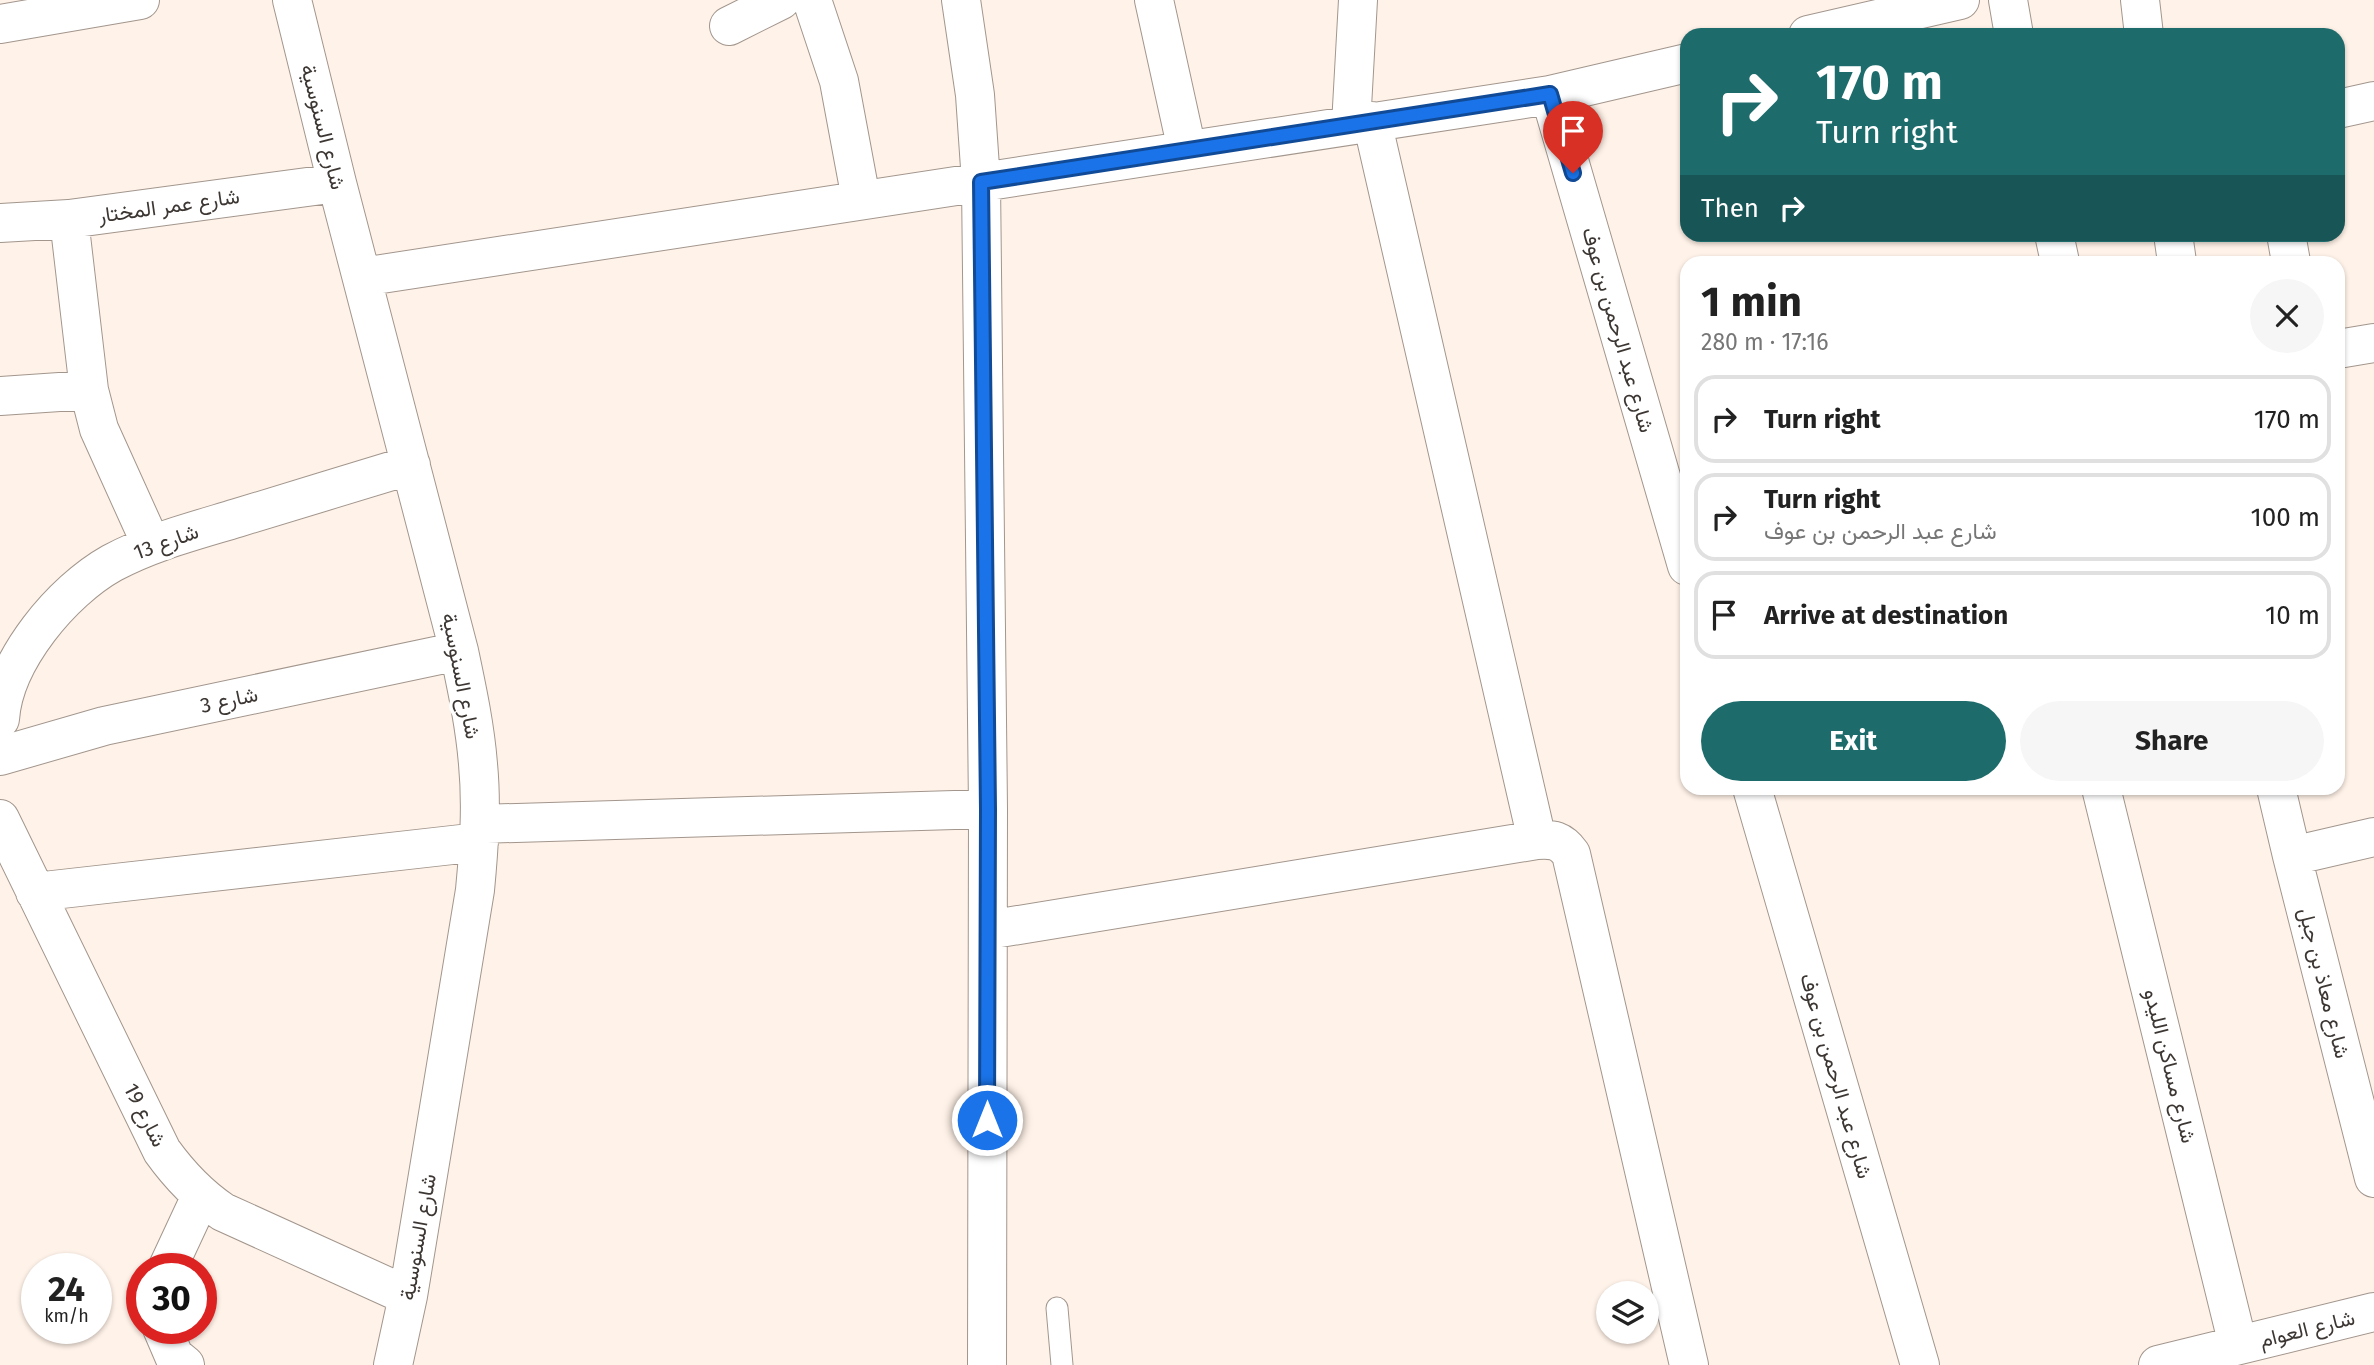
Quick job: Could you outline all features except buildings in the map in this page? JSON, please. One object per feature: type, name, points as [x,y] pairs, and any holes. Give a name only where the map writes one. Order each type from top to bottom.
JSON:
[{"type":"street","points":[[0,24],[140,0]]},
{"type":"street","name":"شارع السنوسية","points":[[292,0],[459,651],[471,708],[478,766],[479,833],[468,938],[408,1296],[393,1365]]},
{"type":"street","points":[[729,26],[781,0]]},
{"type":"street","points":[[812,0],[839,81],[861,199]]},
{"type":"street","points":[[961,0],[975,95],[981,182],[988,809],[987,1365]]},
{"type":"street","points":[[1154,0],[1187,150]]},
{"type":"street","points":[[1358,0],[1362,123],[1536,840]]},
{"type":"street","points":[[1838,28],[1960,0]]},
{"type":"street","points":[[2007,0],[2013,28]]},
{"type":"street","points":[[2140,0],[2143,28]]},
{"type":"street","points":[[362,277],[1550,94],[1680,65]]},
{"type":"street","name":"شارع عبد الرحمن بن عوف","points":[[1550,94],[1680,541]]},
{"type":"street","points":[[2345,108],[2374,102]]},
{"type":"street","name":"شارع عمر المختار","points":[[0,223],[69,219],[337,183]]},
{"type":"street","points":[[69,219],[89,390],[99,429],[151,544]]},
{"type":"street","points":[[2345,348],[2374,343]]},
{"type":"street","points":[[0,396],[89,390]]},
{"type":"street","name":"شارع 13","points":[[0,719],[14,665],[40,628],[72,594],[109,565],[151,544],[411,465]]},
{"type":"street","name":"شارع 3","points":[[0,756],[104,726],[459,651]]},
{"type":"street","name":"شارع عبد الرحمن بن عوف","points":[[1754,795],[1920,1365]]},
{"type":"street","name":"شارع مساكن الليدو","points":[[2103,795],[2238,1345]]},
{"type":"street","name":"شارع معاذ بن جبل","points":[[2278,795],[2374,1178]]},
{"type":"street","points":[[35,892],[479,833],[988,809]]},
{"type":"street","name":"شارع 19","points":[[0,819],[162,1151],[174,1168],[201,1196],[246,1224],[408,1296]]},
{"type":"street","points":[[2292,856],[2374,837]]},
{"type":"street","points":[[988,930],[1536,840],[1553,839],[1564,844],[1571,854],[1689,1365]]},
{"type":"street","points":[[174,1253],[201,1196]]},
{"type":"street","name":"شارع العوام","points":[[2158,1365],[2238,1345],[2281,1350],[2374,1312]]},
{"type":"lane","points":[[1057,1308],[1062,1365]]},
{"type":"route","points":[[987,1120],[988,809],[981,182],[1550,94],[1573,173]]}]
